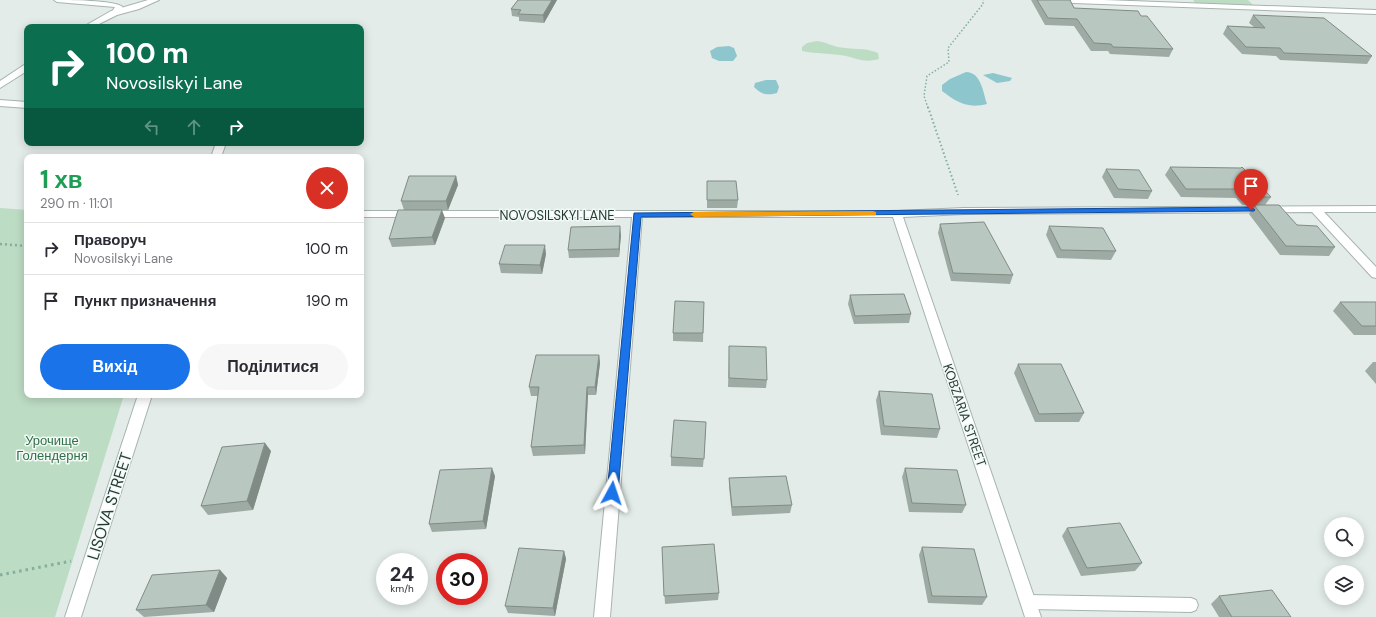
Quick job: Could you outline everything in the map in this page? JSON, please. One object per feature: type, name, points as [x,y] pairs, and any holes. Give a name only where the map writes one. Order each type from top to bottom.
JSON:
[{"type":"street","points":[[93,24],[114,13],[155,0]]},
{"type":"street","points":[[1046,0],[1376,12]]},
{"type":"street","points":[[0,85],[24,69]]},
{"type":"street","points":[[0,103],[24,105]]},
{"type":"street","points":[[1315,209],[1376,274]]},
{"type":"street","name":"NOVOSILSKYI LANE","points":[[364,214],[897,214],[964,211],[1376,209]]},
{"type":"street","name":"KOBZARIA STREET","points":[[897,214],[1033,617]]},
{"type":"street","points":[[602,617],[637,215]]},
{"type":"street","name":"LISOVA STREET","points":[[73,617],[144,398]]},
{"type":"lane","points":[[57,0],[117,4],[120,7],[114,13]]},
{"type":"lane","points":[[1028,602],[1191,605]]},
{"type":"path","points":[[964,211],[924,96],[927,76],[949,62],[948,48],[983,4],[983,0]]},
{"type":"path","points":[[0,244],[24,246]]},
{"type":"path","points":[[0,575],[93,556]]},
{"type":"green space","points":[[1193,0],[1248,0],[1253,5],[1195,3]]},
{"type":"green space","points":[[817,41],[838,47],[873,51],[878,53],[879,59],[866,61],[840,55],[802,51],[802,47],[807,43]]},
{"type":"green space","name":"Урочище Голендерня","points":[[0,208],[24,210],[24,398],[123,398],[55,617],[0,617]]},
{"type":"water","points":[[729,46],[734,48],[737,56],[733,61],[719,61],[712,58],[710,51],[717,47]]},
{"type":"water","points":[[966,72],[975,75],[978,79],[983,89],[987,104],[974,106],[963,104],[942,91],[942,85],[950,79]]},
{"type":"water","points":[[993,73],[1012,78],[1010,81],[997,83],[983,75]]},
{"type":"water","points":[[766,80],[776,80],[779,87],[777,93],[764,94],[754,87],[755,83]]},
{"type":"building","points":[[518,0],[552,0],[543,15],[518,14],[521,10],[511,9]]},
{"type":"building","points":[[1037,0],[1070,0],[1074,8],[1138,11],[1141,16],[1147,16],[1173,49],[1113,47],[1111,44],[1094,43],[1077,19],[1048,18]]},
{"type":"building","points":[[1253,15],[1324,18],[1372,56],[1284,53],[1280,48],[1246,47],[1227,26],[1265,28]]},
{"type":"building","points":[[1170,167],[1242,167],[1271,197],[1247,197],[1241,189],[1186,189]]},
{"type":"building","points":[[1106,169],[1139,170],[1152,191],[1118,189]]},
{"type":"building","points":[[409,176],[456,176],[446,201],[401,201]]},
{"type":"building","points":[[707,181],[736,181],[738,200],[707,200]]},
{"type":"building","points":[[1254,205],[1279,205],[1297,225],[1317,226],[1335,247],[1286,246]]},
{"type":"building","points":[[398,210],[442,210],[432,237],[389,239]]},
{"type":"building","points":[[984,222],[1013,275],[953,273],[940,224]]},
{"type":"building","points":[[620,226],[619,249],[568,250],[571,227]]},
{"type":"building","points":[[1049,226],[1103,228],[1116,251],[1061,250]]},
{"type":"building","points":[[505,245],[545,245],[540,265],[499,264]]},
{"type":"building","points":[[904,294],[911,314],[855,316],[850,295]]},
{"type":"building","points":[[675,301],[704,302],[703,333],[673,333]]},
{"type":"building","points":[[1340,302],[1376,302],[1376,326],[1362,326]]},
{"type":"building","points":[[729,346],[766,347],[767,380],[729,378]]},
{"type":"building","points":[[536,355],[599,355],[595,387],[587,387],[584,445],[531,447],[539,387],[529,387]]},
{"type":"building","points":[[1018,364],[1061,364],[1084,413],[1039,414]]},
{"type":"building","points":[[879,391],[932,394],[940,429],[884,426]]},
{"type":"building","points":[[674,420],[706,422],[704,459],[671,457]]},
{"type":"building","points":[[265,443],[247,501],[201,506],[222,447]]},
{"type":"building","points":[[492,468],[483,521],[429,524],[440,470]]},
{"type":"building","points":[[905,468],[957,470],[966,505],[912,503]]},
{"type":"building","points":[[786,476],[792,505],[732,507],[729,478]]},
{"type":"building","points":[[1120,523],[1142,563],[1087,568],[1067,528]]},
{"type":"building","points":[[714,544],[719,593],[664,596],[662,547]]},
{"type":"building","points":[[922,547],[974,549],[987,597],[932,596]]},
{"type":"building","points":[[519,548],[564,551],[553,608],[505,606]]},
{"type":"building","points":[[220,570],[206,605],[136,610],[152,575]]},
{"type":"building","points":[[1272,590],[1291,617],[1232,617],[1219,596]]},
{"type":"slow traffic","points":[[694,214],[873,214]]},
{"type":"route","points":[[612,493],[637,215],[897,214],[964,211],[1251,210]]}]
